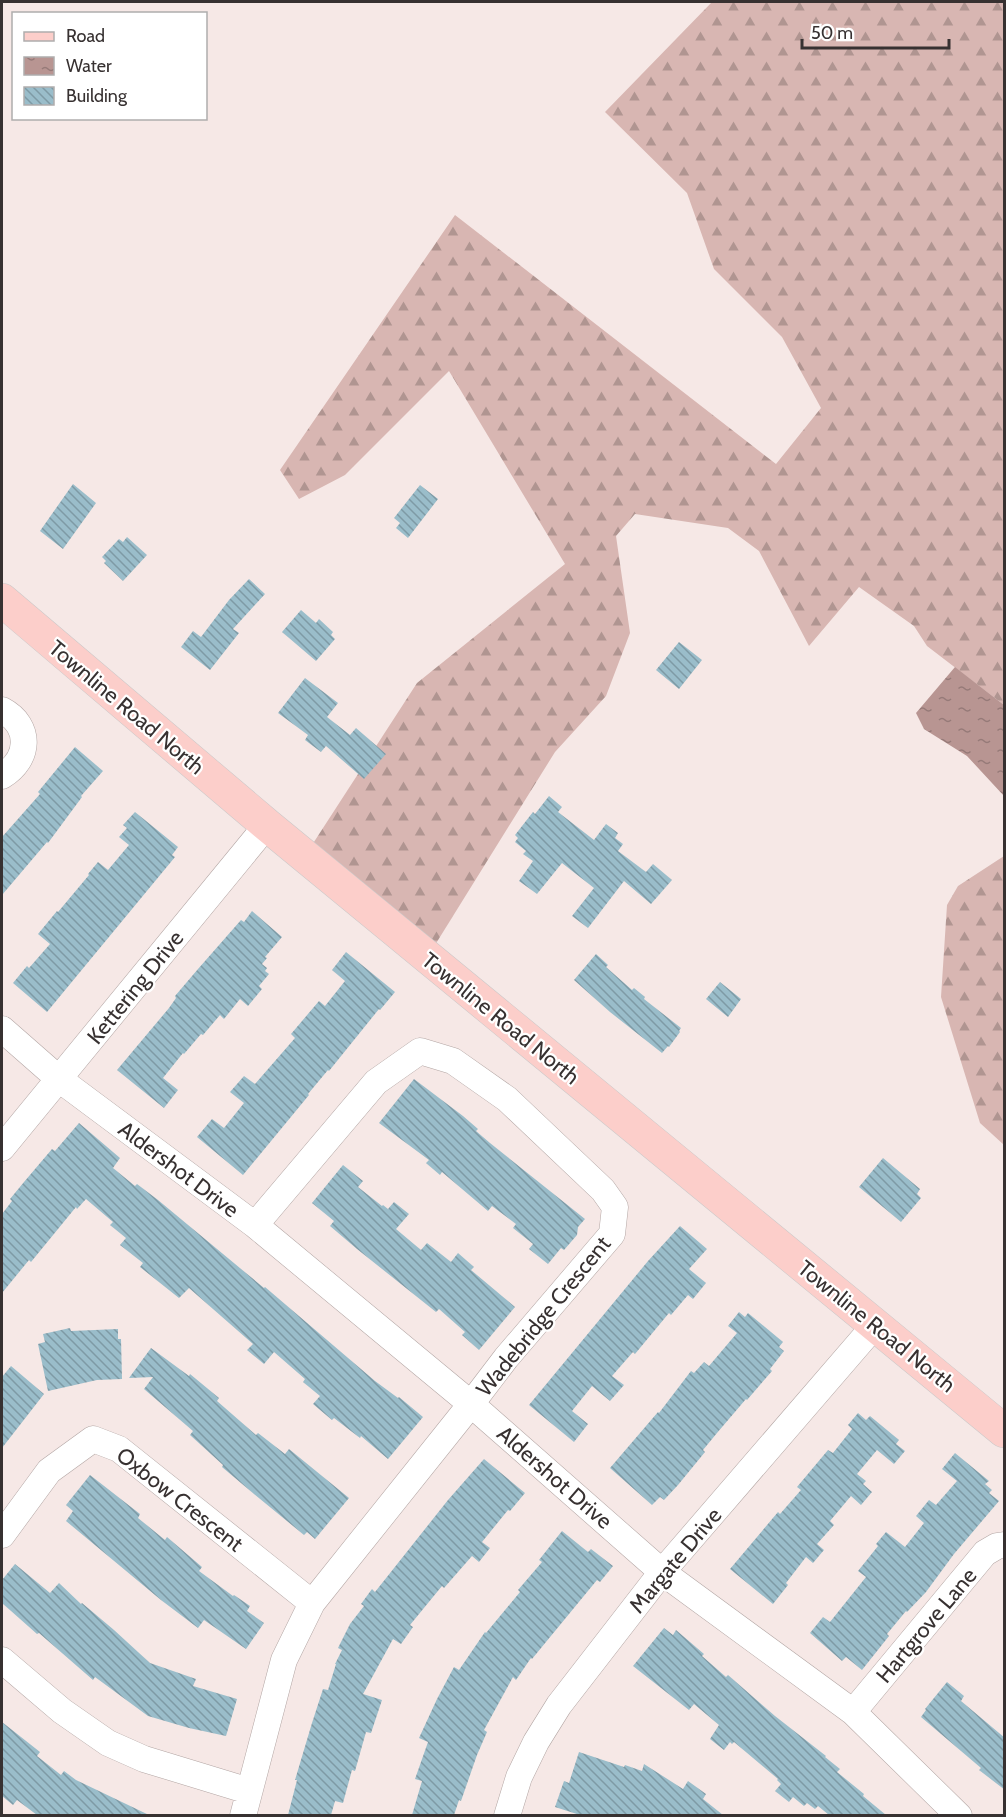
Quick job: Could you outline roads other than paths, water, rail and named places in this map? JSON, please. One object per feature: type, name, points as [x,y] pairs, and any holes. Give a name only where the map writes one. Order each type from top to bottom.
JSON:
[{"type":"main road","name":"Townline Road North","points":[[2,600],[267,825],[1005,1431]]},
{"type":"street","points":[[2,710],[13,716],[20,726],[24,737],[24,749],[20,760],[2,776]]},
{"type":"street","name":"Kettering Drive","points":[[2,1148],[267,825]]},
{"type":"street","name":"Aldershot Drive","points":[[2,1029],[59,1079],[255,1225],[471,1404],[662,1572],[853,1713],[959,1815]]},
{"type":"street","name":"Wadebridge Crescent","points":[[246,1803],[284,1660],[312,1603],[506,1358],[612,1234],[615,1207],[603,1190],[507,1099],[453,1061],[420,1051],[376,1082],[255,1225]]},
{"type":"street","name":"Margate Drive","points":[[507,1815],[519,1777],[536,1742],[559,1706],[662,1572],[875,1325]]},
{"type":"street","name":"Oxbow Crescent","points":[[2,1535],[50,1471],[93,1439],[119,1449],[312,1603]]},
{"type":"street","name":"Hartgrove Lane","points":[[853,1713],[985,1553],[997,1546],[1005,1545]]},
{"type":"street","points":[[2,1660],[62,1711],[108,1743],[246,1803]]},
{"type":"water","points":[[955,667],[1004,705],[1004,796],[967,756],[924,729],[916,713]]}]
